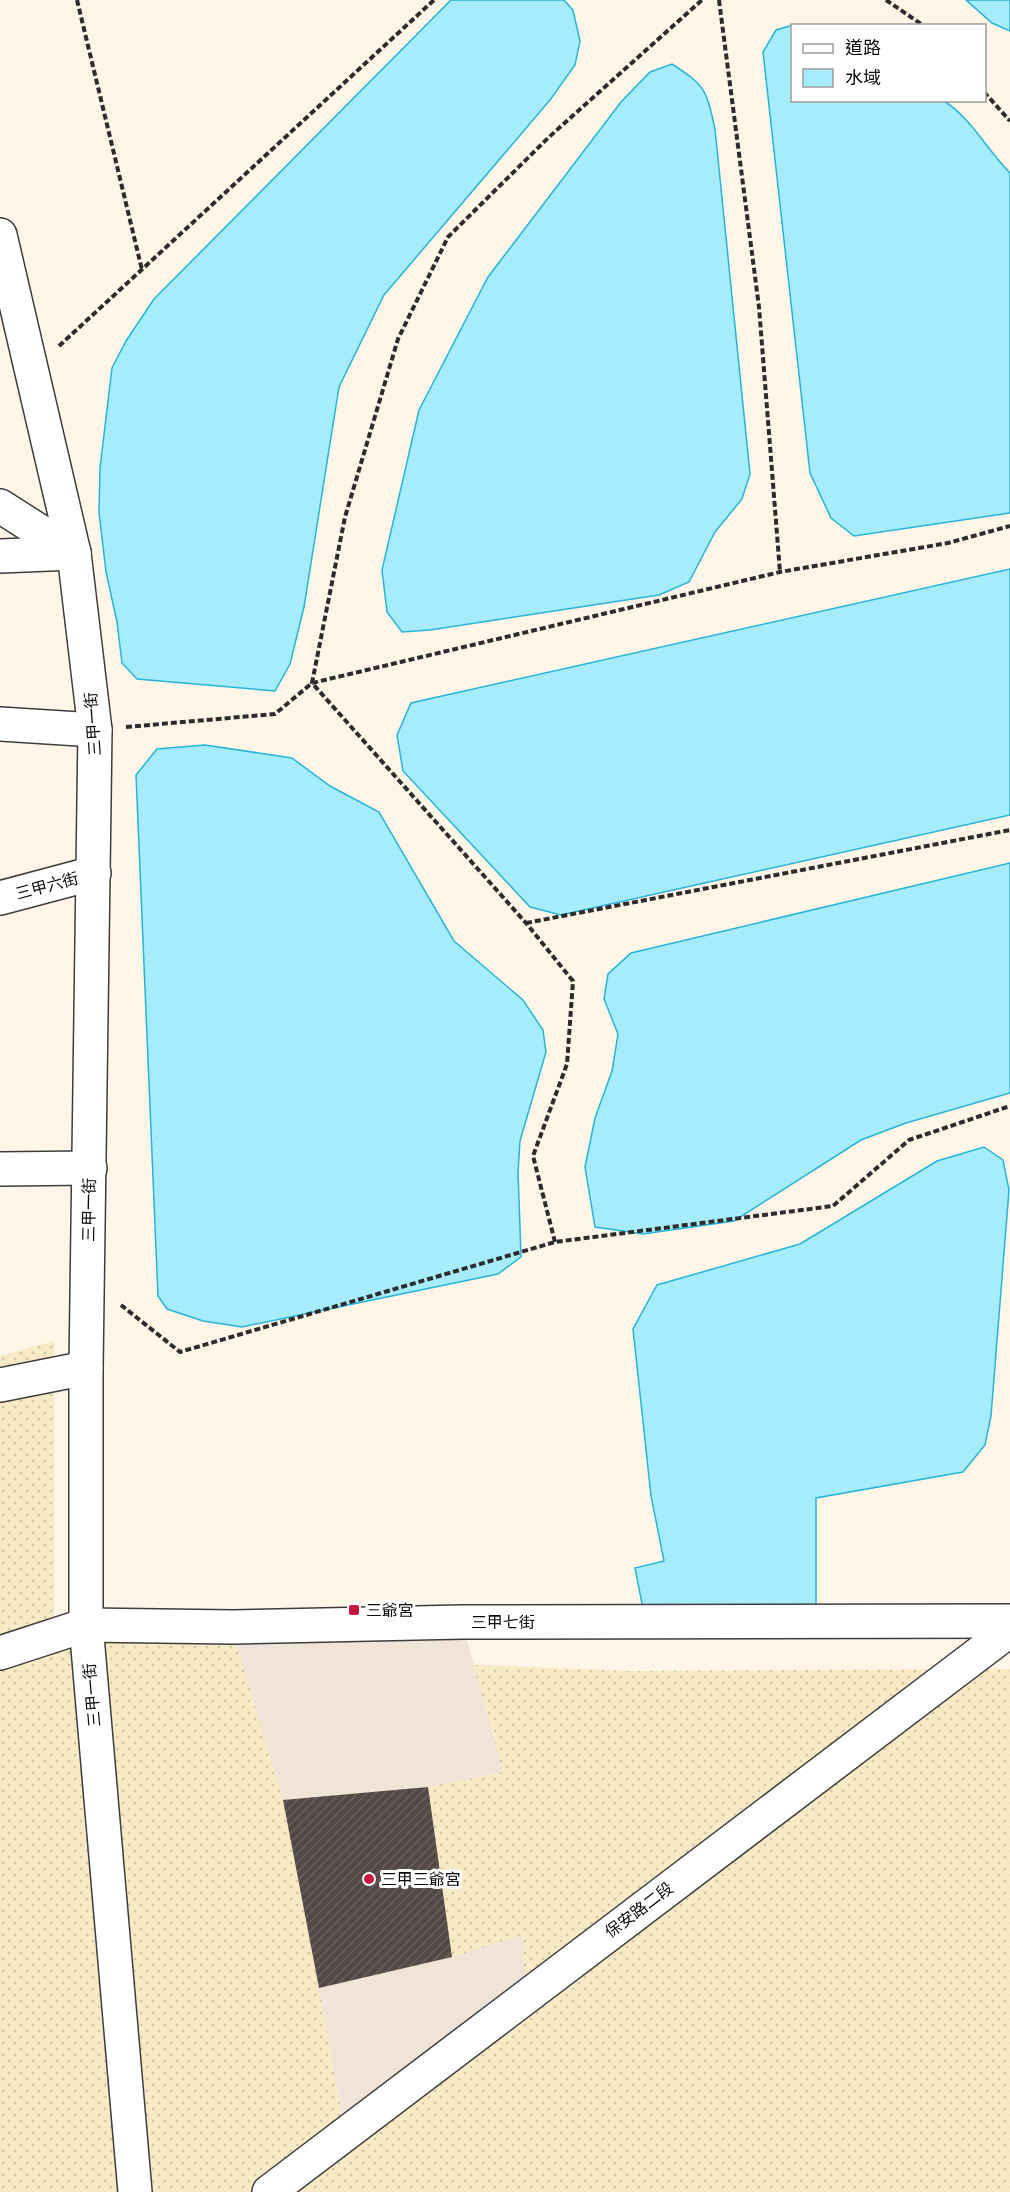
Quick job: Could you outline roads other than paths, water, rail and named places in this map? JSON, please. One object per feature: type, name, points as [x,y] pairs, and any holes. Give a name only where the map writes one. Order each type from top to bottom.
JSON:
[{"type":"street","name":"三甲一街","points":[[0,235],[74,553],[96,730],[86,1368],[86,1625],[135,2192]]},
{"type":"street","points":[[0,506],[74,553]]},
{"type":"street","points":[[0,556],[74,553]]},
{"type":"street","points":[[0,724],[96,730]]},
{"type":"street","name":"三甲六街","points":[[0,898],[94,873]]},
{"type":"street","points":[[0,1169],[90,1168]]},
{"type":"street","points":[[0,1384],[86,1368]]},
{"type":"street","name":"三甲七街","points":[[0,1653],[86,1625],[233,1627],[462,1622],[1010,1621]]},
{"type":"street","name":"保安路二段","points":[[269,2192],[1010,1630]]},
{"type":"water","points":[[451,0],[564,0],[573,10],[580,41],[575,65],[550,100],[384,295],[339,387],[304,607],[290,664],[275,691],[137,679],[122,663],[117,622],[106,572],[99,512],[100,468],[112,368],[126,341],[154,299]]},
{"type":"water","points":[[966,0],[1010,0],[1010,31],[992,23]]},
{"type":"water","points":[[791,26],[791,102],[945,102],[971,125],[1010,173],[1010,513],[854,536],[831,518],[810,473],[763,52],[776,30]]},
{"type":"water","points":[[672,64],[692,78],[703,90],[715,129],[750,474],[742,499],[715,532],[689,582],[659,595],[430,630],[402,632],[387,612],[382,570],[419,410],[488,277],[621,102],[650,72]]},
{"type":"water","points":[[1010,569],[1010,815],[561,915],[530,907],[403,771],[397,735],[411,703]]},
{"type":"water","points":[[205,745],[292,758],[330,786],[379,812],[454,941],[523,1000],[543,1030],[546,1052],[520,1141],[518,1172],[521,1257],[498,1274],[242,1327],[203,1321],[167,1309],[158,1296],[136,775],[157,749]]},
{"type":"water","points":[[1010,863],[1010,1093],[906,1123],[861,1140],[734,1221],[643,1234],[595,1227],[585,1167],[595,1118],[612,1071],[618,1034],[604,999],[608,974],[631,953]]},
{"type":"water","points":[[984,1147],[1003,1160],[1009,1190],[991,1416],[985,1445],[963,1472],[816,1498],[816,1605],[644,1614],[635,1568],[664,1561],[651,1496],[633,1329],[657,1285],[800,1244],[937,1161]]},
{"type":"place","name":"三爺宮","points":[[354,1610]]},
{"type":"place","name":"三甲三爺宮","points":[[369,1879]]}]
